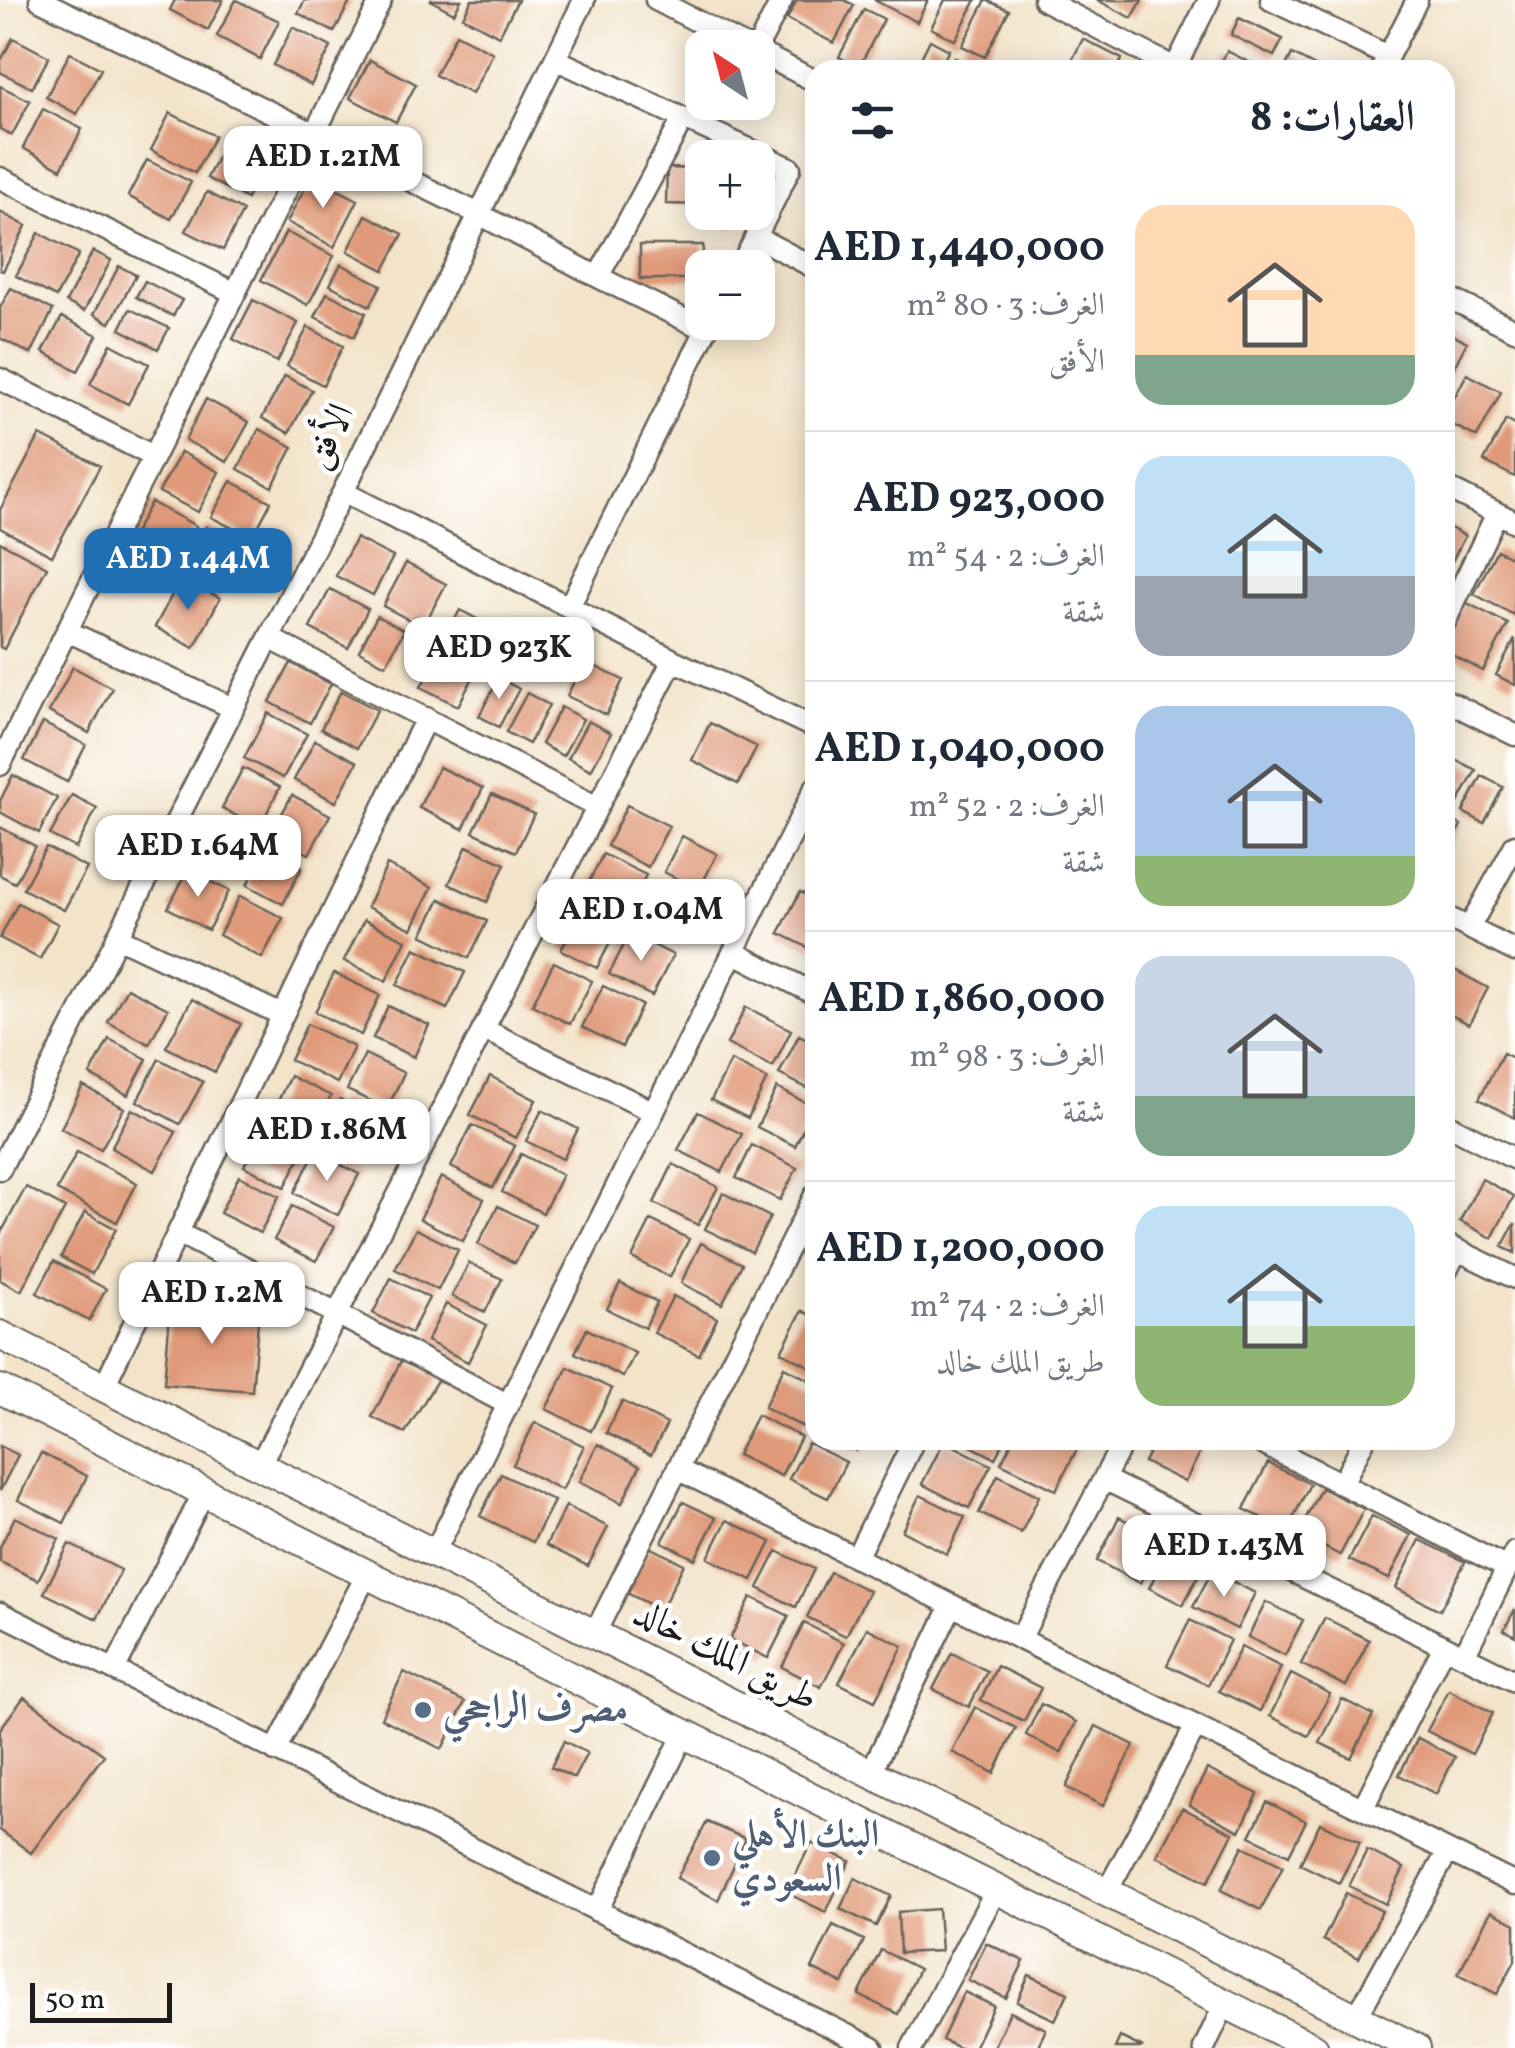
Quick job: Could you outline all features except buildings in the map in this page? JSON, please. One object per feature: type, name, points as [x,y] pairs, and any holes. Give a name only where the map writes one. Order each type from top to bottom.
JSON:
[{"type":"main road","name":"طريق الملك خالد","points":[[0,1335],[1416,2048]]},
{"type":"main road","points":[[0,1389],[1314,2048]]},
{"type":"street","points":[[40,0],[316,133],[598,277],[685,316]]},
{"type":"street","points":[[0,765],[8,727],[66,631],[381,0]]},
{"type":"street","name":"الأفق","points":[[0,1169],[343,492],[584,0]]},
{"type":"street","points":[[656,0],[715,30]]},
{"type":"street","points":[[767,30],[782,0]]},
{"type":"street","points":[[1044,0],[1157,60]]},
{"type":"street","points":[[1179,60],[1209,0]]},
{"type":"street","points":[[1271,0],[1380,60]]},
{"type":"street","points":[[1386,60],[1416,0]]},
{"type":"street","points":[[555,59],[790,168],[749,250]]},
{"type":"street","points":[[775,60],[805,76]]},
{"type":"street","points":[[598,277],[683,119]]},
{"type":"street","points":[[0,178],[235,293]]},
{"type":"street","points":[[756,237],[805,263]]},
{"type":"street","points":[[1455,301],[1515,330]]},
{"type":"street","points":[[569,607],[701,340]]},
{"type":"street","points":[[0,379],[154,456]]},
{"type":"street","points":[[343,492],[805,723]]},
{"type":"street","points":[[1455,492],[1506,517],[1455,605]]},
{"type":"street","points":[[66,631],[233,708]]},
{"type":"street","points":[[270,638],[597,807]]},
{"type":"street","points":[[259,1466],[672,660]]},
{"type":"street","points":[[1455,705],[1515,736]]},
{"type":"street","points":[[103,1388],[426,718]]},
{"type":"street","points":[[434,1553],[805,808]]},
{"type":"street","points":[[1469,928],[1515,845]]},
{"type":"street","points":[[1455,921],[1515,952]]},
{"type":"street","points":[[118,937],[282,1016]]},
{"type":"street","points":[[733,952],[805,989]]},
{"type":"street","points":[[483,1029],[654,1112]]},
{"type":"street","points":[[1455,1128],[1515,1158]]},
{"type":"street","points":[[595,1634],[805,1215]]},
{"type":"street","points":[[178,1233],[507,1404]]},
{"type":"street","points":[[1455,1249],[1515,1278]]},
{"type":"street","points":[[856,1558],[909,1450]]},
{"type":"street","points":[[1020,1639],[1119,1450]]},
{"type":"street","points":[[1276,1450],[1511,1560],[1464,1656]]},
{"type":"street","points":[[1342,1484],[1359,1450]]},
{"type":"street","points":[[677,1470],[1515,1884]]},
{"type":"street","points":[[1104,1479],[1515,1682]]},
{"type":"street","points":[[114,1670],[204,1492]]},
{"type":"street","points":[[275,1751],[367,1574]]},
{"type":"street","points":[[871,1772],[952,1605]]},
{"type":"street","points":[[0,1613],[874,2048]]},
{"type":"street","points":[[1362,1808],[1444,1646]]},
{"type":"street","points":[[1107,1892],[1196,1726]]},
{"type":"street","points":[[597,1911],[684,1734]]},
{"type":"street","points":[[1356,2018],[1448,1851]]},
{"type":"street","points":[[912,2048],[997,1888]]},
{"type":"street","points":[[1204,2048],[1225,2003]]},
{"type":"place","name":"مصرف الراجحي","points":[[423,1710]]},
{"type":"place","name":"البنك الأهلي السعودي","points":[[712,1858]]}]
